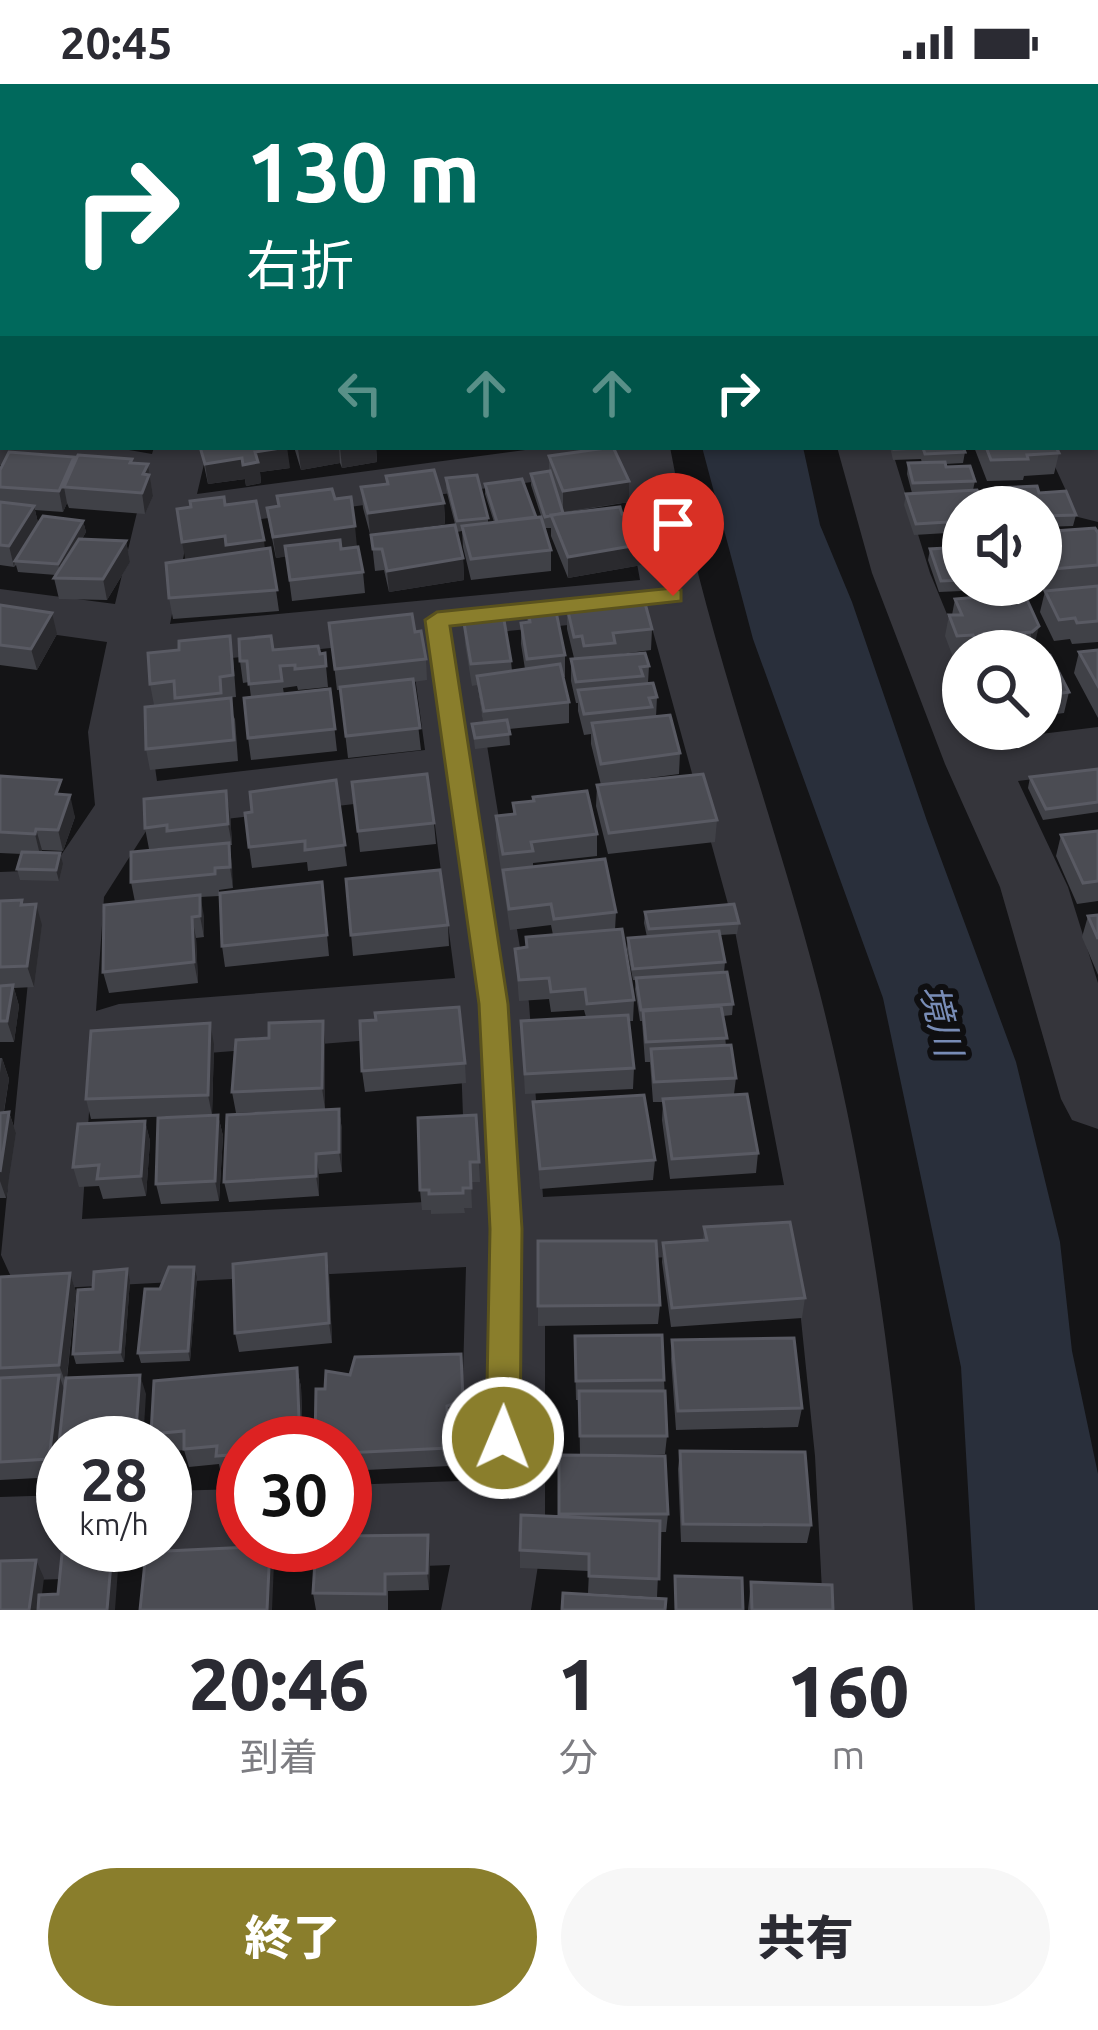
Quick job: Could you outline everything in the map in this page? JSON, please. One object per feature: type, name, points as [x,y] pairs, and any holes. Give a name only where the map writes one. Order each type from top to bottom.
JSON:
[{"type":"street","points":[[6,450],[174,478],[627,450]]},
{"type":"street","points":[[643,450],[673,596],[784,994],[826,1216],[862,1475],[868,1610]]},
{"type":"street","points":[[864,450],[902,573],[942,675]]},
{"type":"street","points":[[1074,450],[1098,505]]},
{"type":"street","points":[[174,478],[119,733],[128,807],[70,894],[62,1036],[20,1256],[826,1216]]},
{"type":"street","points":[[0,608],[139,637],[437,620],[673,596]]},
{"type":"street","points":[[437,620],[494,1004],[506,1229],[502,1521],[486,1610]]},
{"type":"street","points":[[1062,747],[1098,749]]},
{"type":"street","points":[[972,750],[1034,887],[1098,1099]]},
{"type":"street","points":[[128,807],[458,769]]},
{"type":"street","points":[[0,897],[70,894]]},
{"type":"street","points":[[62,1036],[494,1004]]},
{"type":"street","points":[[372,1526],[502,1521]]},
{"type":"street","points":[[0,1539],[36,1538]]},
{"type":"water","name":"境川","points":[[703,450],[804,450],[820,525],[852,602],[1016,1062],[1060,1242],[1072,1351],[1098,1474],[1098,1610],[975,1610],[961,1367],[883,998],[753,639]]},
{"type":"building","points":[[201,450],[268,450],[255,452],[258,462],[243,465],[242,458],[205,464]]},
{"type":"building","points":[[614,450],[629,481],[563,491],[549,456]]},
{"type":"building","points":[[924,450],[965,452],[925,454]]},
{"type":"building","points":[[987,450],[1059,453],[1027,455],[1028,459],[991,460]]},
{"type":"building","points":[[9,452],[74,457],[59,491],[0,487],[0,470]]},
{"type":"building","points":[[78,455],[148,464],[142,493],[64,487]]},
{"type":"building","points":[[945,462],[946,467],[970,466],[975,481],[913,483],[908,463]]},
{"type":"building","points":[[434,470],[444,503],[368,513],[361,487],[388,484],[386,476]]},
{"type":"building","points":[[550,471],[563,513],[545,517],[531,474]]},
{"type":"building","points":[[477,475],[488,518],[457,521],[446,478]]},
{"type":"building","points":[[522,479],[536,517],[497,522],[485,484]]},
{"type":"building","points":[[332,489],[335,499],[351,497],[355,526],[273,537],[267,508],[279,506],[277,496]]},
{"type":"building","points":[[1062,491],[1066,491],[1076,515],[1062,515]]},
{"type":"building","points":[[942,492],[942,522],[916,524],[906,494]]},
{"type":"building","points":[[224,497],[225,505],[256,501],[264,540],[226,545],[225,536],[182,542],[177,509],[191,507],[190,501]]},
{"type":"building","points":[[0,502],[34,506],[9,546],[0,545]]},
{"type":"building","points":[[620,507],[622,514],[632,512],[643,544],[568,557],[551,515]]},
{"type":"building","points":[[43,516],[83,521],[58,564],[15,561]]},
{"type":"building","points":[[541,517],[551,550],[471,559],[462,526]]},
{"type":"building","points":[[455,525],[463,558],[387,571],[382,549],[373,549],[371,535]]},
{"type":"building","points":[[1095,528],[1098,565],[1062,568],[1062,530]]},
{"type":"building","points":[[79,539],[126,541],[103,579],[54,578]]},
{"type":"building","points":[[340,540],[341,549],[358,547],[363,572],[290,580],[285,546]]},
{"type":"building","points":[[270,548],[277,590],[169,598],[166,563]]},
{"type":"building","points":[[942,548],[942,581],[941,581],[930,549]]},
{"type":"building","points":[[1098,586],[1098,621],[1059,620],[1052,606],[1062,606],[1062,589]]},
{"type":"building","points":[[642,592],[652,629],[613,633],[615,643],[584,646],[582,636],[574,637],[567,607],[595,605],[593,597]]},
{"type":"building","points":[[554,602],[565,655],[527,659],[521,623],[530,622],[527,604]]},
{"type":"building","points":[[0,605],[52,613],[31,649],[0,645]]},
{"type":"building","points":[[958,606],[1030,606],[1039,626],[1034,630],[955,630],[949,615],[962,615]]},
{"type":"building","points":[[412,614],[426,659],[335,669],[329,623]]},
{"type":"building","points":[[504,620],[511,661],[471,664],[464,623]]},
{"type":"building","points":[[230,636],[233,675],[220,677],[221,693],[175,698],[174,681],[150,684],[148,653],[179,650],[179,641]]},
{"type":"building","points":[[271,636],[273,650],[318,646],[320,654],[325,653],[326,666],[280,666],[282,681],[249,684],[247,661],[240,661],[239,639]]},
{"type":"building","points":[[1098,650],[1098,686],[1079,652]]},
{"type":"building","points":[[645,653],[649,666],[640,667],[643,676],[576,682],[571,659]]},
{"type":"building","points":[[560,664],[569,702],[484,711],[477,676]]},
{"type":"building","points":[[413,679],[420,728],[346,736],[340,687]]},
{"type":"building","points":[[653,683],[657,697],[649,698],[652,707],[584,714],[578,690]]},
{"type":"building","points":[[330,689],[335,729],[248,738],[244,698]]},
{"type":"building","points":[[231,698],[234,740],[146,749],[145,707]]},
{"type":"building","points":[[670,715],[680,753],[601,764],[592,723]]},
{"type":"building","points":[[507,720],[510,734],[475,738],[472,724]]},
{"type":"building","points":[[1098,769],[1098,802],[1046,809],[1030,777]]},
{"type":"building","points":[[427,774],[434,823],[358,831],[352,782]]},
{"type":"building","points":[[703,774],[717,820],[609,833],[597,785]]},
{"type":"building","points":[[0,776],[61,780],[56,794],[70,795],[58,830],[0,832]]},
{"type":"building","points":[[336,780],[345,845],[305,850],[305,841],[249,847],[245,813],[252,812],[250,792]]},
{"type":"building","points":[[226,791],[228,824],[167,831],[167,825],[145,828],[144,799]]},
{"type":"building","points":[[587,791],[597,834],[531,842],[533,851],[503,854],[496,816],[515,814],[513,803]]},
{"type":"building","points":[[1098,831],[1098,881],[1083,883],[1061,835]]},
{"type":"building","points":[[229,843],[230,867],[215,868],[215,874],[131,882],[131,852]]},
{"type":"building","points":[[22,852],[60,853],[56,870],[17,869]]},
{"type":"building","points":[[605,859],[616,912],[554,919],[551,904],[509,909],[503,870]]},
{"type":"building","points":[[440,870],[448,925],[351,935],[346,879]]},
{"type":"building","points":[[322,882],[327,935],[222,946],[220,893]]},
{"type":"building","points":[[200,895],[200,916],[192,917],[194,962],[103,972],[104,905]]},
{"type":"building","points":[[22,900],[21,905],[36,904],[27,966],[0,967],[0,901]]},
{"type":"building","points":[[734,904],[739,923],[649,929],[645,912]]},
{"type":"building","points":[[1098,915],[1098,939],[1088,916]]},
{"type":"building","points":[[622,929],[634,1000],[587,1004],[585,989],[551,992],[549,978],[519,980],[515,949],[527,947],[526,937]]},
{"type":"building","points":[[719,931],[725,962],[633,969],[628,938]]},
{"type":"building","points":[[727,972],[733,1004],[641,1010],[636,978]]},
{"type":"building","points":[[13,985],[7,1021],[0,1021],[0,986]]},
{"type":"building","points":[[721,1006],[727,1038],[646,1042],[643,1011]]},
{"type":"building","points":[[459,1007],[465,1063],[362,1071],[360,1021],[376,1020],[375,1013]]},
{"type":"building","points":[[628,1015],[634,1068],[525,1074],[521,1021]]},
{"type":"building","points":[[323,1021],[322,1088],[232,1092],[236,1040],[269,1038],[269,1023]]},
{"type":"building","points":[[210,1023],[208,1095],[86,1099],[91,1031]]},
{"type":"building","points":[[731,1045],[736,1078],[654,1082],[651,1049]]},
{"type":"building","points":[[747,1094],[758,1153],[672,1159],[663,1099]]},
{"type":"building","points":[[644,1095],[655,1160],[540,1169],[533,1102]]},
{"type":"building","points":[[339,1109],[339,1152],[316,1154],[316,1176],[224,1182],[227,1115]]},
{"type":"building","points":[[9,1112],[0,1172],[0,1113]]},
{"type":"building","points":[[218,1115],[215,1181],[156,1184],[158,1118]]},
{"type":"building","points":[[476,1115],[479,1162],[470,1162],[471,1188],[463,1188],[463,1193],[420,1190],[418,1118]]},
{"type":"building","points":[[145,1121],[141,1176],[97,1179],[99,1165],[73,1167],[78,1124]]},
{"type":"building","points":[[790,1222],[805,1298],[672,1308],[663,1243],[707,1240],[704,1227]]},
{"type":"building","points":[[538,1241],[656,1241],[660,1305],[538,1306]]},
{"type":"building","points":[[326,1254],[329,1323],[235,1333],[233,1264]]},
{"type":"building","points":[[169,1267],[194,1267],[188,1351],[138,1353],[145,1289],[160,1289]]},
{"type":"building","points":[[127,1269],[120,1352],[73,1354],[78,1290],[93,1289],[94,1272]]},
{"type":"building","points":[[70,1273],[59,1365],[0,1368],[0,1277]]},
{"type":"building","points":[[662,1335],[664,1380],[576,1381],[575,1336]]},
{"type":"building","points":[[794,1338],[802,1408],[678,1411],[672,1340]]},
{"type":"building","points":[[461,1354],[463,1400],[447,1406],[448,1448],[372,1452],[372,1416],[316,1416],[316,1389],[325,1389],[326,1371],[350,1375],[355,1357]]},
{"type":"building","points":[[297,1368],[299,1416],[216,1416],[216,1446],[192,1448],[192,1416],[152,1416],[154,1381]]},
{"type":"building","points":[[59,1375],[54,1416],[36,1416],[36,1460],[0,1462],[0,1378]]},
{"type":"building","points":[[140,1375],[137,1416],[62,1416],[66,1378]]},
{"type":"building","points":[[579,1391],[665,1391],[667,1436],[580,1436]]},
{"type":"building","points":[[680,1451],[805,1452],[811,1525],[683,1524]]},
{"type":"building","points":[[559,1455],[665,1456],[668,1514],[559,1514]]},
{"type":"building","points":[[521,1515],[660,1521],[659,1579],[589,1576],[589,1554],[520,1550]]},
{"type":"building","points":[[428,1535],[427,1573],[385,1574],[385,1594],[313,1593],[314,1572],[372,1572],[372,1536]]},
{"type":"building","points":[[216,1549],[216,1572],[269,1572],[267,1610],[140,1610],[144,1572],[192,1572],[192,1550]]},
{"type":"building","points":[[36,1560],[29,1610],[0,1610],[0,1561]]},
{"type":"building","points":[[60,1572],[110,1572],[107,1610],[38,1610],[39,1595],[58,1594]]},
{"type":"building","points":[[675,1576],[742,1578],[743,1610],[676,1610]]},
{"type":"building","points":[[751,1582],[832,1585],[833,1610],[752,1610]]},
{"type":"building","points":[[563,1593],[666,1599],[665,1610],[562,1610]]},
{"type":"route","points":[[503,1438],[506,1229],[494,1004],[437,620],[673,596]]}]
